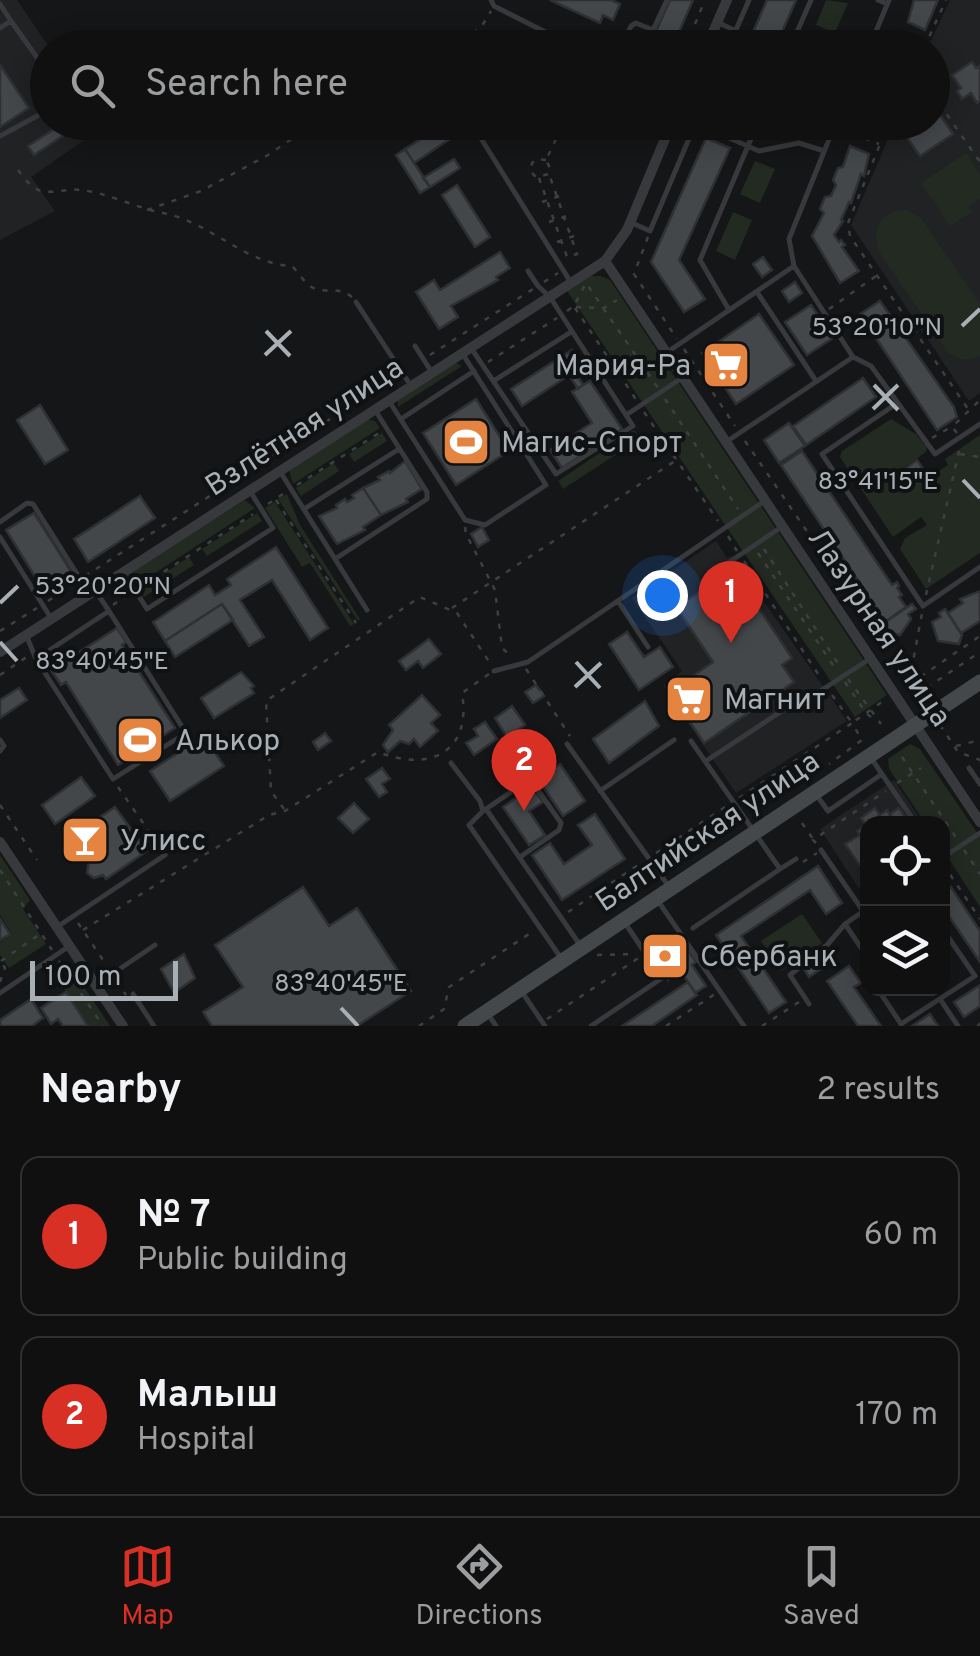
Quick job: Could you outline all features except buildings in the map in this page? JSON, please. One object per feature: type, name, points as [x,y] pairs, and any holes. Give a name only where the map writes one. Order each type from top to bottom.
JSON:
[{"type":"main road","name":"Балтийская улица","points":[[465,1026],[562,961],[590,951],[623,920],[980,682]]},
{"type":"street","points":[[714,30],[723,1]]},
{"type":"street","name":"Взлётная улица","points":[[0,652],[605,261],[630,222],[664,140]]},
{"type":"street","name":"Лазурная улица","points":[[605,261],[916,725],[976,808],[980,822]]},
{"type":"street","points":[[0,842],[124,1026]]},
{"type":"lane","points":[[630,30],[636,23],[653,30],[667,0]]},
{"type":"lane","points":[[717,22],[736,30],[749,0]]},
{"type":"lane","points":[[798,30],[811,0]]},
{"type":"lane","points":[[876,30],[888,2],[878,0]]},
{"type":"lane","points":[[492,3],[543,30]]},
{"type":"lane","points":[[0,4],[30,46]]},
{"type":"lane","points":[[0,28],[12,21]]},
{"type":"lane","points":[[0,136],[30,120]]},
{"type":"lane","points":[[482,140],[572,283]]},
{"type":"lane","points":[[630,222],[650,231],[688,140]]},
{"type":"lane","points":[[734,140],[759,151],[799,142],[824,151]]},
{"type":"lane","points":[[729,310],[700,260],[750,140]]},
{"type":"lane","points":[[829,140],[790,239],[794,266],[853,357],[871,366],[935,454],[980,424]]},
{"type":"lane","points":[[666,353],[794,266]]},
{"type":"lane","points":[[467,350],[495,380],[556,474],[633,426],[550,297],[528,271]]},
{"type":"lane","points":[[757,291],[816,381]]},
{"type":"lane","points":[[356,302],[411,386]]},
{"type":"lane","points":[[495,380],[571,332]]},
{"type":"lane","points":[[415,346],[432,373]]},
{"type":"lane","points":[[389,401],[465,520],[484,525],[546,485],[474,371],[467,350]]},
{"type":"lane","points":[[726,442],[853,357]]},
{"type":"lane","points":[[401,419],[474,371]]},
{"type":"lane","points":[[626,415],[683,378]]},
{"type":"lane","points":[[896,404],[822,454],[924,606],[980,568]]},
{"type":"lane","points":[[335,559],[427,499],[427,492],[374,410]]},
{"type":"lane","points":[[303,509],[398,449]]},
{"type":"lane","points":[[280,471],[367,610]]},
{"type":"lane","points":[[123,572],[147,608],[273,528],[250,490]]},
{"type":"lane","points":[[494,671],[522,665],[765,500]]},
{"type":"lane","points":[[0,522],[32,504],[80,579],[108,610],[186,733],[113,779],[34,656],[26,634]]},
{"type":"lane","points":[[719,569],[783,526]]},
{"type":"lane","points":[[0,537],[51,618]]},
{"type":"lane","points":[[618,601],[648,647]]},
{"type":"lane","points":[[34,656],[108,610]]},
{"type":"lane","points":[[706,761],[871,658]]},
{"type":"lane","points":[[0,740],[4,746],[0,751]]},
{"type":"lane","points":[[600,791],[674,740]]},
{"type":"lane","points":[[691,741],[780,869]]},
{"type":"lane","points":[[567,744],[649,858],[681,934],[744,1026]]},
{"type":"lane","points":[[870,756],[911,816]]},
{"type":"lane","points":[[451,764],[558,914],[590,951]]},
{"type":"lane","points":[[969,768],[980,784]]},
{"type":"lane","points":[[814,793],[828,811],[882,774]]},
{"type":"lane","points":[[519,857],[559,830],[561,823],[530,779],[484,810],[468,826],[562,961]]},
{"type":"lane","points":[[950,855],[980,833]]},
{"type":"lane","points":[[821,850],[862,906]]},
{"type":"lane","points":[[57,926],[165,855]]},
{"type":"lane","points":[[693,928],[796,859]]},
{"type":"lane","points":[[807,1002],[790,976],[860,913]]},
{"type":"lane","points":[[590,1026],[662,978],[623,920]]},
{"type":"lane","points":[[844,924],[860,947]]},
{"type":"lane","points":[[950,940],[974,976],[950,992]]},
{"type":"lane","points":[[96,985],[155,945]]},
{"type":"lane","points":[[0,992],[70,946]]},
{"type":"lane","points":[[520,989],[544,1024]]},
{"type":"lane","points":[[133,994],[154,1026]]},
{"type":"lane","points":[[883,996],[901,1024],[943,996]]},
{"type":"lane","points":[[940,998],[958,1026]]},
{"type":"lane","points":[[487,1011],[496,1026]]},
{"type":"path","points":[[692,30],[705,0]]},
{"type":"path","points":[[932,30],[946,0]]},
{"type":"path","points":[[478,30],[492,3]]},
{"type":"path","points":[[950,118],[980,162]]},
{"type":"path","points":[[146,211],[201,191],[290,140]]},
{"type":"path","points":[[546,160],[555,140]]},
{"type":"path","points":[[870,140],[879,144]]},
{"type":"path","points":[[881,140],[848,223],[850,236],[968,408],[968,414],[927,442]]},
{"type":"path","points":[[546,160],[550,165],[548,174],[577,254],[572,256],[566,257],[559,241],[532,163],[546,160]]},
{"type":"path","points":[[18,170],[40,191],[82,190],[146,211],[166,213],[222,236],[243,252],[276,266],[292,266],[309,286],[340,289],[356,302]]},
{"type":"path","points":[[538,178],[548,174]]},
{"type":"path","points":[[544,201],[558,197]]},
{"type":"path","points":[[552,222],[566,217]]},
{"type":"path","points":[[650,231],[634,274],[908,685],[926,704]]},
{"type":"path","points":[[559,241],[572,237]]},
{"type":"path","points":[[423,359],[563,270],[574,262],[572,256]]},
{"type":"path","points":[[824,312],[877,276]]},
{"type":"path","points":[[483,365],[574,306],[586,283],[728,494],[740,518]]},
{"type":"path","points":[[574,306],[604,308],[617,300]]},
{"type":"path","points":[[0,631],[402,372]]},
{"type":"path","points":[[968,408],[980,400]]},
{"type":"path","points":[[908,685],[958,454],[961,436],[952,427]]},
{"type":"path","points":[[108,610],[386,429]]},
{"type":"path","points":[[958,454],[980,457]]},
{"type":"path","points":[[450,610],[677,460]]},
{"type":"path","points":[[276,499],[356,623]]},
{"type":"path","points":[[465,520],[466,534],[491,582],[502,648],[522,665],[571,734],[567,744]]},
{"type":"path","points":[[757,544],[844,676],[881,724]]},
{"type":"path","points":[[84,930],[269,815],[285,811],[378,752],[405,762],[441,754],[457,741],[465,714],[462,694],[494,671],[456,613],[420,596],[266,701],[271,791],[285,811]]},
{"type":"path","points":[[908,685],[980,636]]},
{"type":"path","points":[[916,695],[980,652]]},
{"type":"path","points":[[0,674],[34,656]]},
{"type":"path","points":[[558,914],[567,912],[852,723],[862,740],[829,764]]},
{"type":"path","points":[[940,724],[958,752],[980,760]]},
{"type":"path","points":[[954,746],[980,740]]},
{"type":"path","points":[[902,757],[980,874]]},
{"type":"path","points":[[814,840],[921,768]]},
{"type":"path","points":[[113,779],[177,872]]},
{"type":"path","points":[[0,805],[37,860]]},
{"type":"path","points":[[796,859],[800,865],[821,850],[802,824]]},
{"type":"path","points":[[0,870],[102,1026]]},
{"type":"path","points":[[950,873],[980,918]]},
{"type":"path","points":[[567,912],[574,923]]},
{"type":"path","points":[[73,915],[112,974]]},
{"type":"path","points":[[419,1026],[444,1010],[449,987],[539,927]]},
{"type":"path","points":[[0,982],[5,968],[0,961],[42,934]]},
{"type":"path","points":[[544,1024],[681,934]]},
{"type":"path","points":[[590,951],[646,954]]},
{"type":"path","points":[[666,1026],[720,991]]},
{"type":"path","points":[[762,1026],[807,1002]]},
{"type":"shaded area","points":[[0,0],[17,0],[37,30],[30,30],[30,140],[84,140],[31,177],[55,211],[0,240]]},
{"type":"shaded area","points":[[826,0],[848,3],[836,30],[816,25]]},
{"type":"shaded area","points":[[950,0],[980,0],[980,393],[969,401],[851,225],[888,140],[950,140],[950,30],[936,30]]},
{"type":"shaded area","points":[[966,153],[980,174],[980,199],[969,206],[972,212],[950,226],[921,183]]},
{"type":"shaded area","points":[[755,161],[775,169],[760,203],[740,194]]},
{"type":"shaded area","points":[[908,210],[921,218],[980,304],[980,356],[962,359],[946,350],[879,252],[876,235],[881,222],[891,213]]},
{"type":"shaded area","points":[[733,212],[752,220],[735,260],[716,251]]},
{"type":"shaded area","points":[[590,276],[610,280],[887,695],[855,717],[567,291]]},
{"type":"shaded area","points":[[455,362],[462,366],[398,407],[398,400]]},
{"type":"shaded area","points":[[367,419],[380,428],[293,484],[289,470]]},
{"type":"shaded area","points":[[891,419],[916,434],[927,447],[926,452],[903,468],[916,486],[948,465],[945,459],[980,435],[980,553],[926,589],[900,549],[905,538],[927,525],[921,517],[893,537],[840,457],[842,451]]},
{"type":"shaded area","points":[[634,430],[640,439],[563,489],[558,481]]},
{"type":"shaded area","points":[[382,433],[387,441],[354,462],[349,454]]},
{"type":"shaded area","points":[[334,463],[339,471],[301,496],[296,488]]},
{"type":"shaded area","points":[[287,494],[300,525],[358,621],[278,499]]},
{"type":"shaded area","points":[[245,500],[255,508],[135,586],[130,578],[133,571]]},
{"type":"shaded area","points":[[275,502],[354,624],[350,626],[310,563],[302,567],[265,508]]},
{"type":"shaded area","points":[[257,513],[262,521],[207,556],[202,549]]},
{"type":"shaded area","points":[[716,541],[727,558],[732,556],[847,721],[736,793],[663,686],[682,671],[632,598]]},
{"type":"shaded area","points":[[189,557],[194,565],[144,597],[139,590]]},
{"type":"shaded area","points":[[910,744],[920,749],[980,837],[980,907],[950,861],[950,816],[920,816],[889,769],[888,759]]},
{"type":"shaded area","points":[[894,780],[918,816],[860,816],[860,890],[820,829]]},
{"type":"shaded area","points":[[0,855],[30,900],[23,909],[46,944],[9,968],[0,955],[0,942],[12,934],[0,915]]},
{"type":"shaded area","points":[[802,914],[822,943],[781,971],[761,941]]},
{"type":"shaded area","points":[[79,979],[110,1026],[89,1026],[64,989]]},
{"type":"place","name":"Мария-Ра","points":[[726,365]]},
{"type":"place","name":"Магис-Спорт","points":[[466,442]]},
{"type":"place","name":"№ 7","points":[[731,643]]},
{"type":"place","name":"Магнит","points":[[689,699]]},
{"type":"place","name":"Алькор","points":[[140,740]]},
{"type":"place","name":"Малыш","points":[[524,811]]},
{"type":"place","name":"Улисс","points":[[85,840]]},
{"type":"place","name":"Сбербанк","points":[[665,956]]}]
